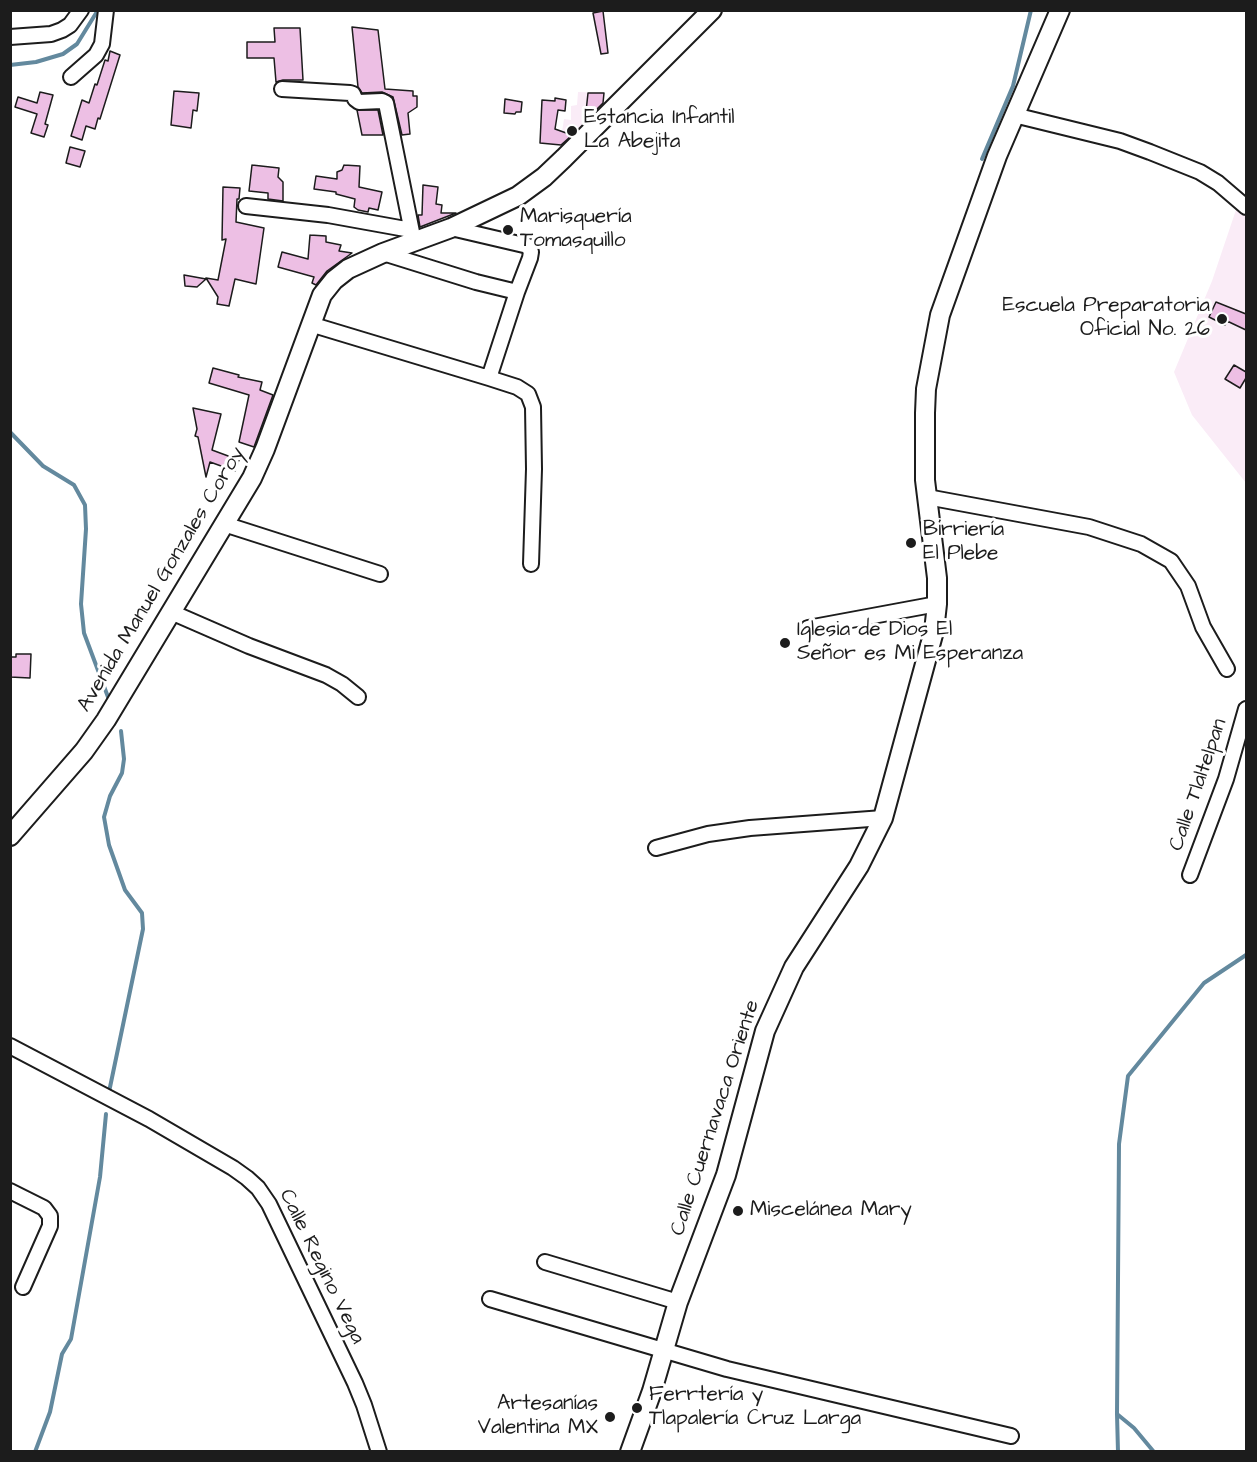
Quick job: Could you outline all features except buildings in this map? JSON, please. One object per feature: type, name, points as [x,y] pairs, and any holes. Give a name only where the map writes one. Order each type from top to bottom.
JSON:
[{"type":"main road","name":"Avenida Manuel Gonzales Coroy","points":[[10,836],[90,743],[130,682],[252,478],[265,449],[310,324],[322,295],[334,279],[348,269],[383,253],[412,236],[451,228],[518,196],[544,177],[564,158],[712,10]]},
{"type":"main road","name":"Calle Cuernavaca Oriente","points":[[630,1452],[652,1391],[678,1302],[726,1175],[757,1053],[771,1015],[794,967],[860,866],[882,818],[934,631],[937,578],[925,480],[925,413],[931,356],[940,315],[955,268],[1014,115],[1060,10]]},
{"type":"street","points":[[10,37],[51,34],[62,30],[81,10]]},
{"type":"street","points":[[71,77],[96,55],[102,44],[106,10]]},
{"type":"street","points":[[246,206],[328,215],[412,236],[386,103],[382,101],[359,102],[350,93],[282,89]]},
{"type":"street","points":[[1014,115],[1120,141],[1150,152],[1200,172],[1218,183],[1246,207]]},
{"type":"street","points":[[451,228],[528,246],[531,252],[489,378]]},
{"type":"street","points":[[383,253],[476,282],[517,292]]},
{"type":"street","points":[[310,324],[489,378],[528,394],[533,407],[531,564]]},
{"type":"street","points":[[927,497],[1089,527],[1141,544],[1171,561],[1188,586],[1203,627],[1227,669]]},
{"type":"street","points":[[224,524],[380,574]]},
{"type":"street","points":[[808,628],[937,604]]},
{"type":"street","points":[[171,612],[249,646],[326,675],[358,697]]},
{"type":"street","name":"Calle Tlaltelpan","points":[[1190,875],[1226,779],[1246,709]]},
{"type":"street","points":[[656,848],[708,834],[750,828],[882,818]]},
{"type":"street","name":"Calle Regino Vega","points":[[10,1046],[149,1119],[248,1178],[269,1204],[355,1383],[379,1452]]},
{"type":"street","points":[[10,1191],[44,1208],[50,1216],[50,1226],[23,1287]]},
{"type":"street","points":[[545,1262],[678,1302]]},
{"type":"street","points":[[490,1299],[663,1351],[798,1388],[1011,1436]]},
{"type":"shaded area","points":[[578,92],[604,93],[602,113],[576,137],[562,132],[564,119],[571,120],[571,106],[577,105]]},
{"type":"shaded area","name":"Escuela Preparatoria Oficial No. 26","points":[[1239,201],[1246,205],[1246,483],[1192,415],[1174,372],[1212,281]]},
{"type":"waterway","points":[[10,65],[36,62],[63,54],[77,44],[98,10]]},
{"type":"waterway","points":[[982,159],[1013,86],[1031,10]]},
{"type":"waterway","points":[[10,432],[43,466],[74,485],[85,505],[86,529],[81,604],[84,633],[108,697]]},
{"type":"waterway","points":[[109,1092],[143,929],[142,913],[125,890],[109,845],[104,817],[110,796],[122,773],[124,759],[121,731]]},
{"type":"waterway","points":[[1154,1452],[1134,1428],[1117,1414],[1119,1144],[1128,1076],[1204,983],[1246,955]]},
{"type":"waterway","points":[[35,1452],[50,1412],[62,1354],[71,1339],[100,1177],[106,1114]]},
{"type":"waterway","points":[[1117,1414],[1118,1452]]},
{"type":"place","name":"Estancia Infantil La Abejita","points":[[572,131]]},
{"type":"place","name":"Marisquería Tomasquillo","points":[[508,230]]},
{"type":"place","name":"Escuela Preparatoria Oficial No. 26","points":[[1222,319]]},
{"type":"place","name":"Birriería El Plebe","points":[[911,543]]},
{"type":"place","name":"Iglesia de Dios El Señor es Mi Esperanza","points":[[785,643]]},
{"type":"place","name":"Miscelánea Mary","points":[[738,1211]]},
{"type":"place","name":"Ferrtería y Tlapalería Cruz Larga","points":[[637,1408]]},
{"type":"place","name":"Artesanías Valentina MX","points":[[610,1417]]}]
